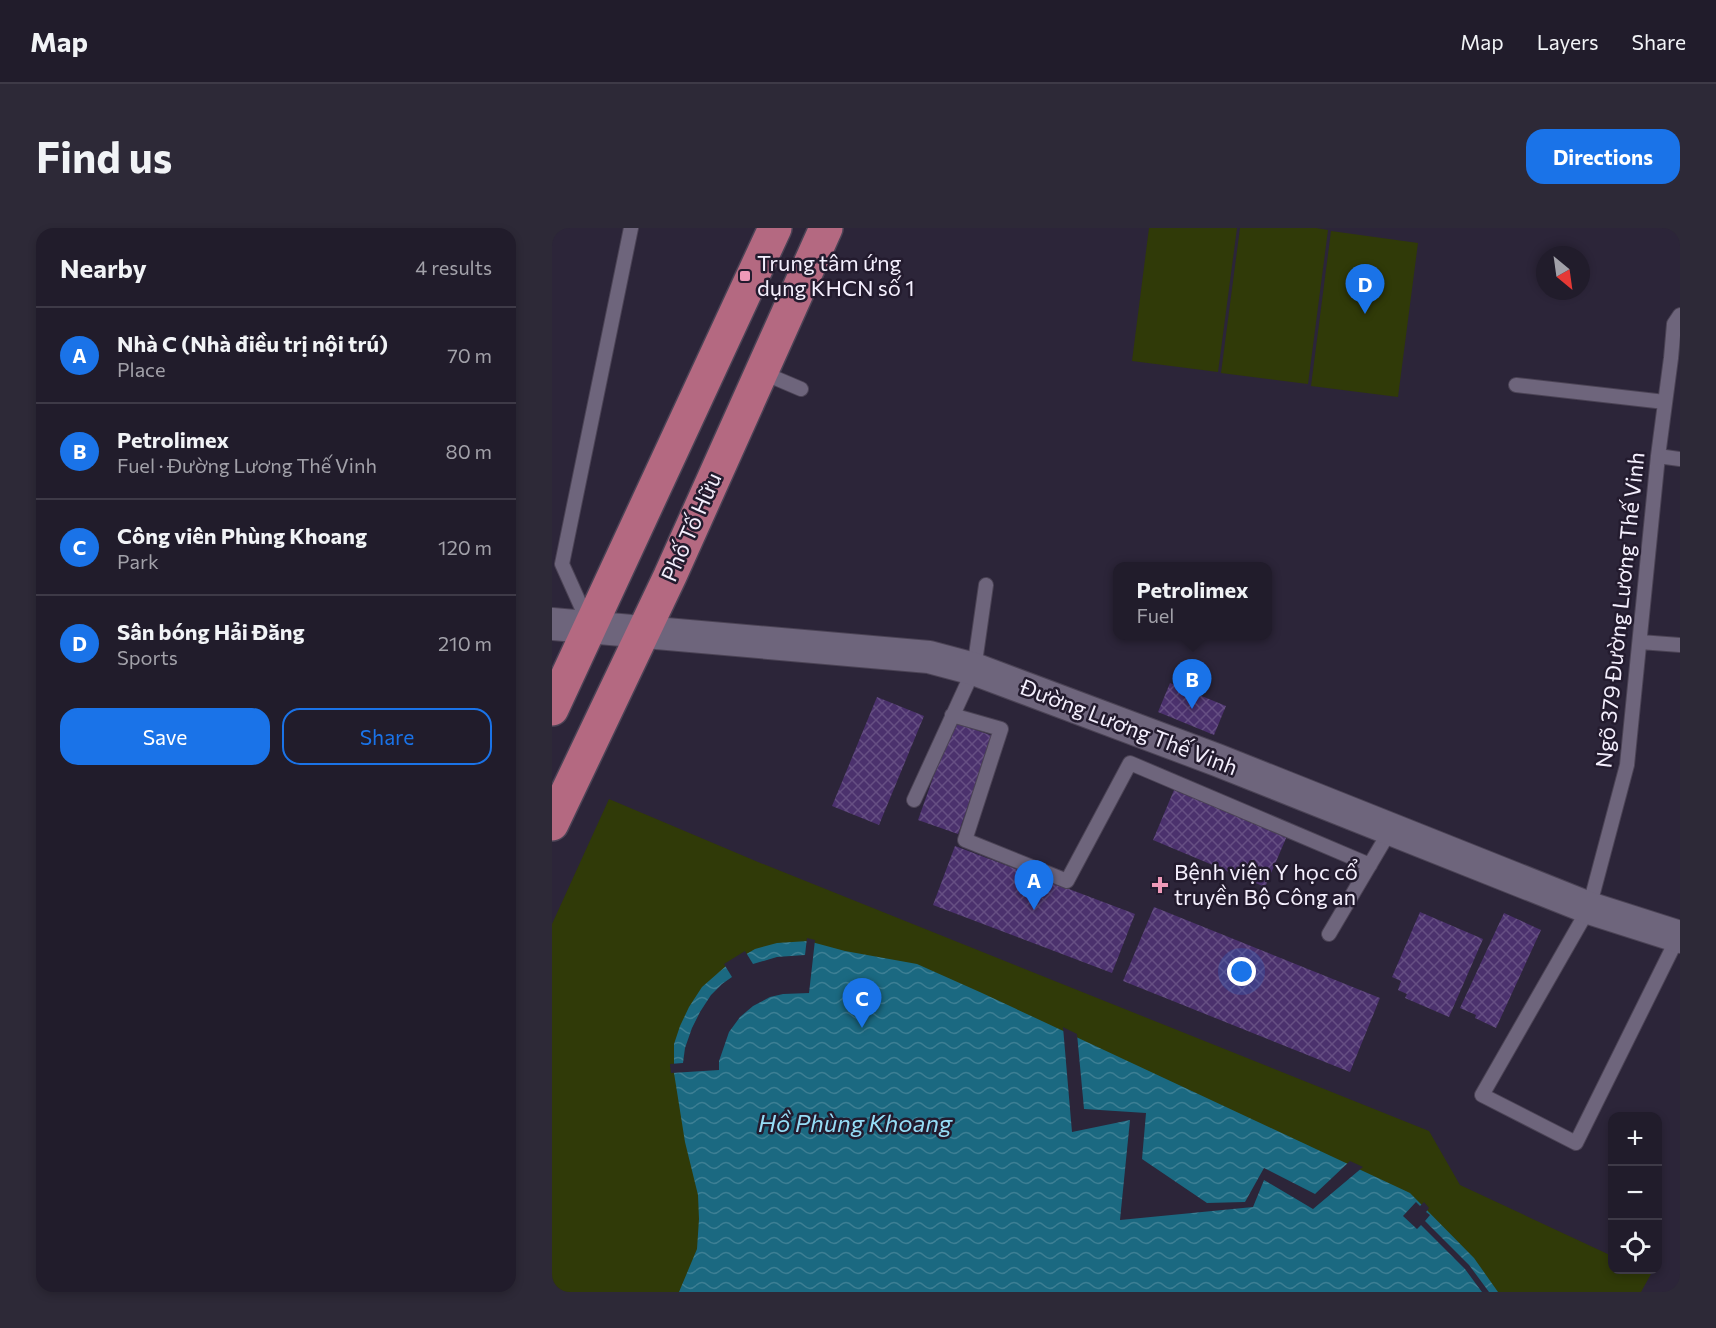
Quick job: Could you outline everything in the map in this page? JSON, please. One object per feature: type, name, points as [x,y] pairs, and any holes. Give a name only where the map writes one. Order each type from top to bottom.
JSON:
[{"type":"main road","points":[[552,709],[775,228]]},
{"type":"main road","name":"Phố Tố Hữu","points":[[552,824],[644,631],[826,228]]},
{"type":"street","name":"Đường Lương Thế Vinh","points":[[552,624],[929,657],[974,669],[1217,760],[1589,908],[1679,937]]},
{"type":"lane","points":[[590,626],[562,564],[631,228]]},
{"type":"lane","name":"Ngõ 379 Đường Lương Thế Vinh","points":[[1679,937],[1576,1143],[1482,1095],[1589,908],[1627,765],[1658,456],[1674,324],[1680,315]]},
{"type":"lane","points":[[761,372],[801,389]]},
{"type":"lane","points":[[1516,385],[1665,402]]},
{"type":"lane","points":[[1658,456],[1680,459]]},
{"type":"lane","points":[[914,800],[974,669],[986,585]]},
{"type":"lane","points":[[1640,642],[1680,645]]},
{"type":"lane","points":[[952,715],[1001,729],[965,840],[1067,881],[1130,763],[1370,865]]},
{"type":"lane","points":[[1329,934],[1391,829]]},
{"type":"green space","points":[[1149,228],[1237,228],[1218,372],[1132,361]]},
{"type":"green space","points":[[1240,228],[1328,230],[1308,384],[1221,373]]},
{"type":"green space","points":[[1331,231],[1418,243],[1398,397],[1311,386]]},
{"type":"green space","name":"Hồ Phùng Khoang","points":[[609,799],[758,862],[1429,1131],[1460,1185],[1608,1254],[1608,1274],[1651,1274],[1641,1292],[552,1292],[552,924]]},
{"type":"water","name":"Hồ Phùng Khoang","points":[[808,941],[845,951],[917,964],[1410,1193],[1474,1258],[1498,1292],[679,1292],[697,1249],[699,1219],[698,1195],[685,1142],[674,1073],[674,1044],[680,1026],[702,987],[726,966],[755,949],[777,943]]},
{"type":"pier","points":[[807,938],[815,940],[809,993],[770,997],[753,1006],[740,1017],[729,1032],[719,1061],[719,1070],[671,1073],[670,1064],[683,1063],[685,1048],[700,1012],[711,995],[732,977],[724,964],[745,951],[753,964],[777,957],[805,955]]},
{"type":"pier","points":[[1063,1027],[1077,1034],[1084,1109],[1146,1113],[1142,1159],[1207,1203],[1245,1202],[1264,1168],[1315,1194],[1350,1161],[1363,1167],[1313,1209],[1264,1180],[1253,1207],[1120,1220],[1130,1120],[1072,1132]]},
{"type":"pier","points":[[1416,1202],[1420,1206],[1424,1202],[1429,1208],[1426,1212],[1430,1215],[1425,1221],[1469,1265],[1489,1292],[1482,1292],[1465,1269],[1421,1225],[1417,1229],[1403,1216]]},
{"type":"building","points":[[1170,683],[1226,706],[1214,735],[1158,712]]},
{"type":"building","points":[[877,697],[924,716],[879,825],[832,806]]},
{"type":"building","points":[[953,722],[993,736],[958,834],[918,820]]},
{"type":"building","points":[[1174,790],[1287,836],[1265,887],[1153,840]]},
{"type":"building","points":[[955,846],[1135,914],[1112,973],[933,905]]},
{"type":"building","points":[[1154,907],[1380,998],[1350,1072],[1123,981]]},
{"type":"building","points":[[1420,912],[1483,939],[1449,1017],[1405,998],[1407,994],[1398,990],[1401,981],[1392,977]]},
{"type":"building","points":[[1504,913],[1541,930],[1496,1028],[1460,1008]]},
{"type":"place","name":"Trung tâm ứng dụng KHCN số 1","points":[[745,276]]},
{"type":"place","name":"Sân bóng Hải Đăng","points":[[1365,314]]},
{"type":"place","name":"Petrolimex","points":[[1192,709]]},
{"type":"place","name":"Bệnh viện Y học cổ truyền Bộ Công an","points":[[1160,885]]},
{"type":"place","name":"Nhà C (Nhà điều trị nội trú)","points":[[1034,910]]},
{"type":"place","name":"Công viên Phùng Khoang","points":[[862,1028]]}]
